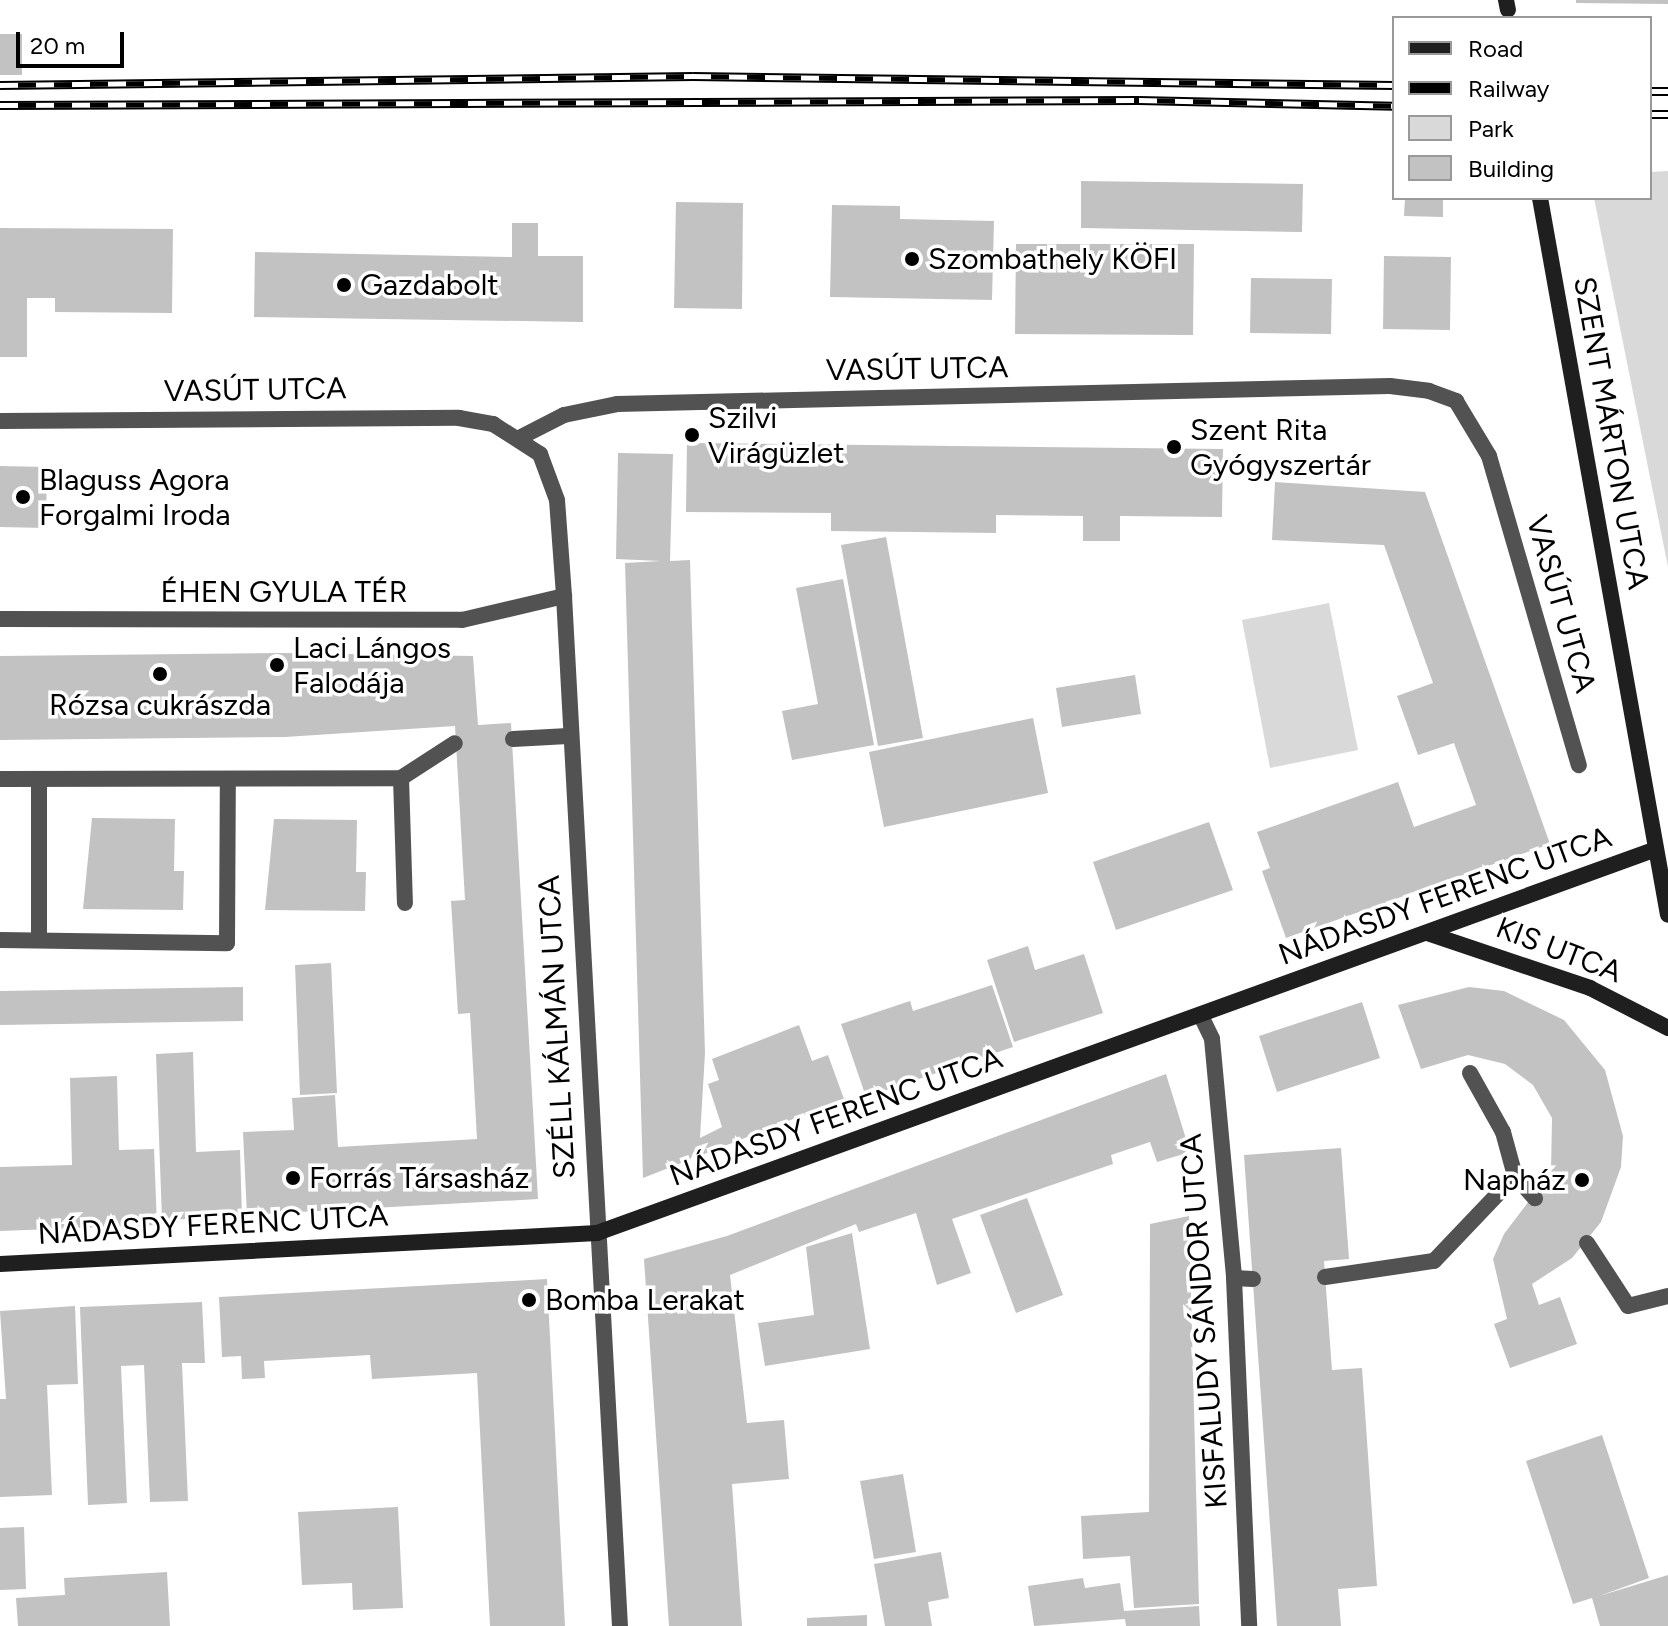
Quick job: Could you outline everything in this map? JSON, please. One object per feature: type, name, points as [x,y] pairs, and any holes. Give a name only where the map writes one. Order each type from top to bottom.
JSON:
[{"type":"street","name":"SZENT MÁRTON UTCA","points":[[1540,200],[1668,915]]},
{"type":"street","name":"VASÚT UTCA","points":[[0,421],[424,416],[493,424],[521,437],[564,415],[617,404],[1390,386],[1429,391],[1456,401],[1489,456],[1579,765]]},
{"type":"street","name":"SZÉLL KÁLMÁN UTCA","points":[[521,437],[551,476],[564,596],[568,736],[620,1626]]},
{"type":"street","name":"ÉHEN GYULA TÉR","points":[[0,619],[462,620],[564,596]]},
{"type":"street","points":[[513,739],[568,736]]},
{"type":"street","points":[[0,779],[401,778],[455,743]]},
{"type":"street","points":[[401,778],[405,903]]},
{"type":"street","points":[[39,779],[39,940]]},
{"type":"street","points":[[0,940],[227,943],[228,779]]},
{"type":"street","name":"NÁDASDY FERENC UTCA","points":[[0,1264],[597,1233],[1656,849]]},
{"type":"street","name":"KIS UTCA","points":[[1427,933],[1590,988],[1668,1028]]},
{"type":"street","name":"KISFALUDY SÁNDOR UTCA","points":[[1201,1016],[1212,1039],[1234,1278],[1249,1626]]},
{"type":"street","points":[[1470,1073],[1503,1132],[1515,1176],[1535,1198]]},
{"type":"street","points":[[1325,1277],[1434,1261],[1515,1176]]},
{"type":"street","points":[[1587,1243],[1628,1306],[1668,1296]]},
{"type":"street","points":[[1234,1278],[1253,1279]]},
{"type":"green space","points":[[1668,171],[1668,567],[1594,200],[1652,200],[1652,172]]},
{"type":"green space","points":[[1329,603],[1358,750],[1270,768],[1242,620]]},
{"type":"building","points":[[1576,0],[1668,0],[1668,4],[1576,3]]},
{"type":"building","points":[[0,34],[22,34],[22,75],[0,75]]},
{"type":"building","points":[[1081,181],[1303,184],[1302,232],[1081,228]]},
{"type":"building","points":[[1405,200],[1443,200],[1443,217],[1404,216]]},
{"type":"building","points":[[676,202],[743,203],[742,309],[674,308]]},
{"type":"building","name":"Szombathely KÖFI","points":[[832,205],[900,206],[900,219],[994,221],[992,300],[830,297]]},
{"type":"building","points":[[512,223],[538,223],[538,256],[583,256],[583,322],[254,317],[255,252],[512,257]]},
{"type":"building","points":[[0,228],[173,229],[172,313],[55,312],[55,298],[27,298],[27,357],[0,357]]},
{"type":"building","points":[[1016,244],[1194,244],[1193,335],[1015,334]]},
{"type":"building","points":[[1384,256],[1451,257],[1450,330],[1383,329]]},
{"type":"building","points":[[1251,278],[1332,279],[1331,334],[1250,333]]},
{"type":"building","points":[[687,443],[1223,449],[1222,517],[1120,516],[1120,541],[1083,541],[1083,516],[996,515],[996,533],[831,531],[831,513],[686,512]]},
{"type":"building","points":[[618,453],[673,454],[670,561],[690,560],[705,1053],[700,1138],[722,1127],[708,1084],[719,1080],[712,1059],[799,1025],[812,1061],[828,1055],[844,1099],[643,1178],[625,563],[661,561],[616,559]]},
{"type":"building","name":"Blaguss Agora Forgalmi Iroda","points":[[0,466],[47,467],[46,528],[0,527]]},
{"type":"building","points":[[1275,482],[1425,492],[1550,844],[1286,938],[1262,871],[1270,868],[1257,832],[1398,782],[1414,827],[1476,805],[1454,743],[1418,755],[1397,696],[1433,683],[1384,545],[1272,540]]},
{"type":"building","points":[[886,537],[923,738],[878,746],[841,545]]},
{"type":"building","points":[[843,579],[874,745],[792,760],[782,711],[818,704],[796,588]]},
{"type":"building","points":[[284,653],[473,656],[478,725],[511,723],[538,1199],[247,1215],[243,1132],[294,1130],[292,1098],[335,1095],[338,1147],[477,1139],[470,1013],[458,1014],[451,901],[465,900],[455,726],[285,737],[0,740],[0,656]]},
{"type":"building","points":[[1135,675],[1141,714],[1062,727],[1056,688]]},
{"type":"building","points":[[1033,718],[1048,793],[884,827],[869,752]]},
{"type":"building","points":[[92,818],[175,819],[174,871],[184,871],[183,910],[83,909]]},
{"type":"building","points":[[274,819],[357,820],[356,872],[366,872],[365,911],[265,910]]},
{"type":"building","points":[[1209,822],[1233,890],[1116,930],[1093,862]]},
{"type":"building","points":[[1028,946],[1035,970],[1084,954],[1103,1013],[1014,1042],[987,960]]},
{"type":"building","points":[[331,963],[337,1093],[300,1095],[295,965]]},
{"type":"building","points":[[992,985],[1013,1047],[866,1097],[841,1024],[910,1001],[913,1011]]},
{"type":"building","points":[[243,987],[243,1021],[0,1025],[0,991]]},
{"type":"building","name":"Napház","points":[[1469,987],[1504,991],[1564,1020],[1605,1070],[1623,1136],[1621,1167],[1601,1222],[1572,1258],[1532,1284],[1539,1305],[1560,1297],[1577,1344],[1510,1368],[1494,1324],[1507,1319],[1493,1259],[1504,1234],[1551,1172],[1552,1118],[1533,1085],[1505,1064],[1468,1055],[1421,1069],[1398,1005]]},
{"type":"building","points":[[1362,1002],[1380,1058],[1277,1092],[1259,1036]]},
{"type":"building","points":[[193,1052],[196,1152],[240,1150],[242,1217],[162,1220],[156,1054]]},
{"type":"building","points":[[1166,1074],[1190,1152],[1157,1162],[1150,1142],[1111,1155],[1113,1164],[952,1219],[971,1273],[937,1285],[916,1213],[859,1232],[856,1224],[730,1275],[747,1423],[784,1420],[789,1479],[732,1484],[742,1626],[669,1626],[644,1259],[727,1236]]},
{"type":"building","points":[[117,1076],[119,1150],[154,1149],[157,1225],[0,1231],[0,1167],[72,1165],[70,1078]]},
{"type":"building","points":[[1341,1148],[1349,1259],[1324,1261],[1332,1370],[1362,1368],[1377,1586],[1338,1589],[1341,1626],[1277,1626],[1244,1155]]},
{"type":"building","points":[[1027,1198],[1063,1295],[1016,1313],[980,1215]]},
{"type":"building","points":[[1189,1216],[1199,1604],[1134,1608],[1130,1556],[1083,1559],[1081,1516],[1149,1512],[1150,1224]]},
{"type":"building","points":[[852,1233],[870,1349],[765,1366],[758,1323],[814,1315],[806,1247]]},
{"type":"building","points":[[547,1279],[565,1626],[490,1626],[477,1373],[372,1379],[370,1355],[264,1361],[265,1378],[242,1379],[241,1356],[222,1357],[219,1297]]},
{"type":"building","points":[[202,1302],[205,1363],[182,1363],[188,1501],[150,1502],[144,1365],[121,1366],[127,1503],[88,1505],[80,1307]]},
{"type":"building","points":[[75,1306],[78,1384],[47,1385],[52,1495],[0,1497],[0,1399],[6,1399],[0,1311]]},
{"type":"building","points":[[1602,1435],[1649,1578],[1599,1596],[1668,1575],[1668,1626],[1600,1626],[1592,1598],[1573,1604],[1526,1461]]},
{"type":"building","points":[[903,1474],[916,1552],[874,1559],[860,1481]]},
{"type":"building","points":[[398,1507],[403,1608],[353,1610],[352,1583],[302,1585],[298,1512]]},
{"type":"building","points":[[24,1527],[26,1589],[0,1590],[0,1528]]},
{"type":"building","points":[[941,1552],[949,1598],[928,1602],[932,1626],[885,1626],[874,1564]]},
{"type":"building","points":[[167,1572],[170,1626],[18,1626],[16,1598],[65,1595],[64,1578]]},
{"type":"building","points":[[1083,1578],[1085,1588],[1120,1583],[1124,1611],[1199,1606],[1200,1626],[1126,1626],[1125,1619],[1034,1626],[1028,1586]]},
{"type":"building","points":[[867,1615],[867,1626],[807,1626],[807,1618]]},
{"type":"railway","points":[[0,85],[693,76],[1392,85]]},
{"type":"railway","points":[[1652,91],[1668,91]]},
{"type":"railway","points":[[0,105],[1139,100],[1392,106]]},
{"type":"railway","points":[[1652,114],[1668,114]]},
{"type":"place","name":"Szombathely KÖFI","points":[[912,259]]},
{"type":"place","name":"Gazdabolt","points":[[344,285]]},
{"type":"place","name":"Szilvi Virágüzlet","points":[[692,435]]},
{"type":"place","name":"Szent Rita Gyógyszertár","points":[[1174,447]]},
{"type":"place","name":"Blaguss Agora Forgalmi Iroda","points":[[23,497]]},
{"type":"place","name":"Laci Lángos Falodája","points":[[277,665]]},
{"type":"place","name":"Rózsa cukrászda","points":[[160,674]]},
{"type":"place","name":"Forrás Társasház","points":[[293,1178]]},
{"type":"place","name":"Napház","points":[[1582,1180]]},
{"type":"place","name":"Bomba Lerakat","points":[[529,1300]]}]
